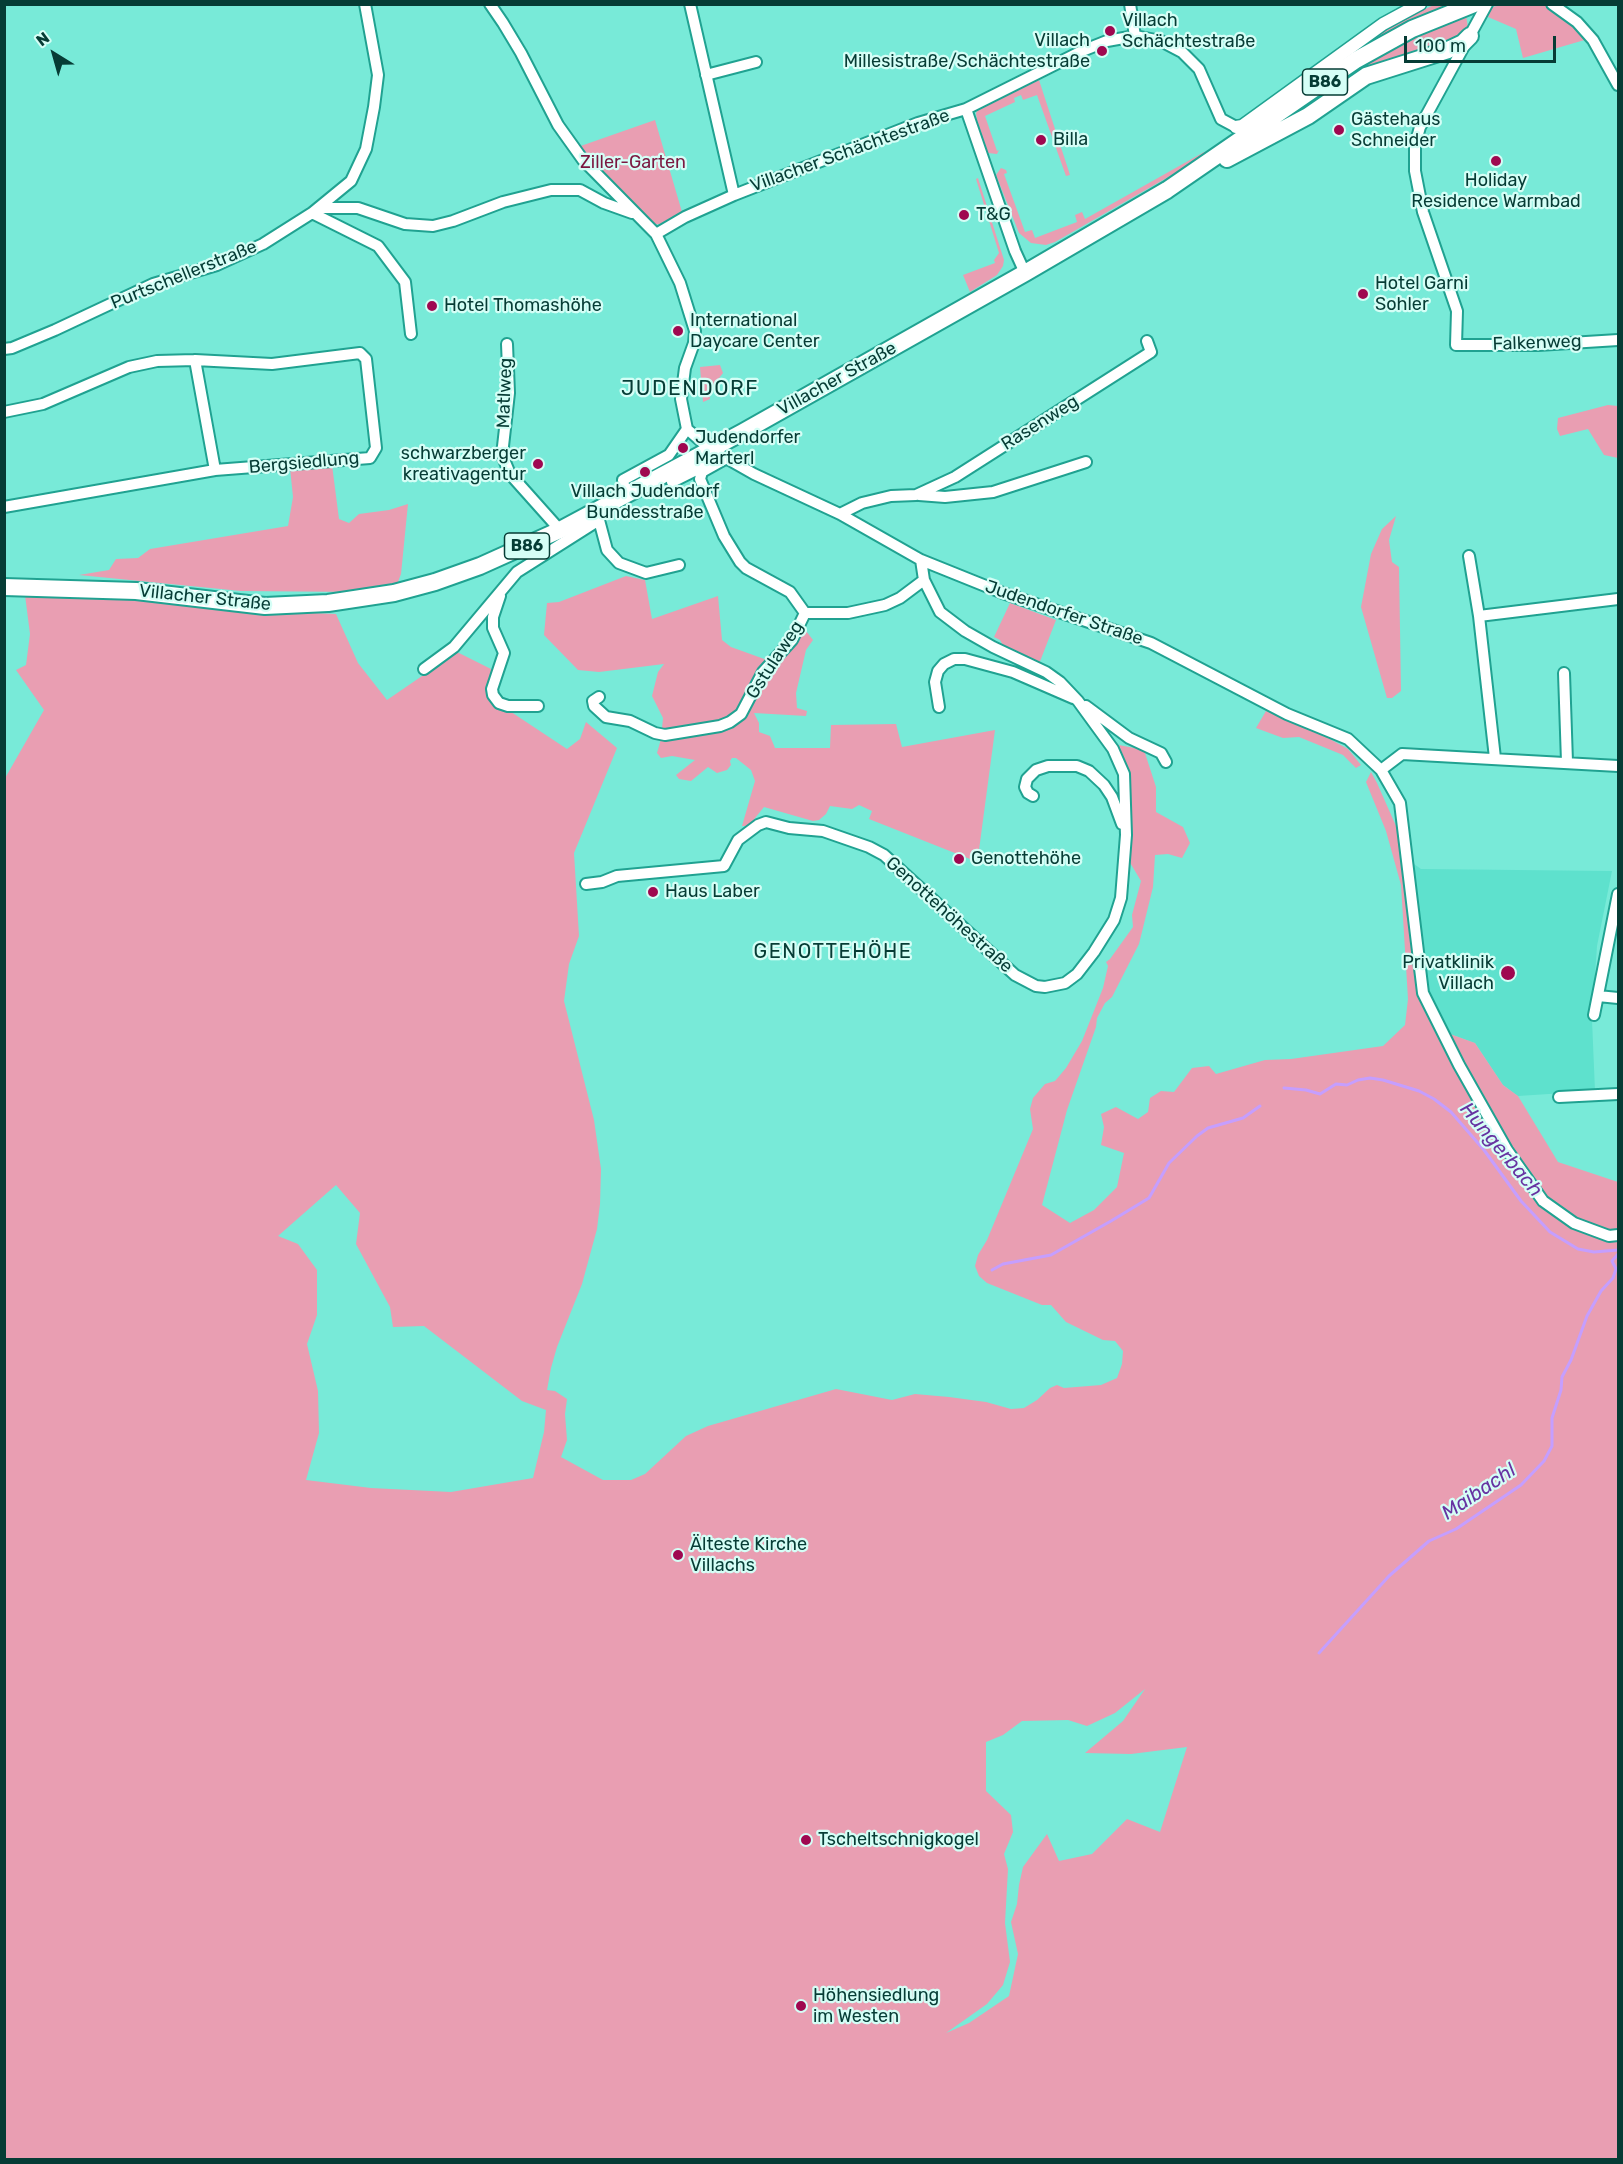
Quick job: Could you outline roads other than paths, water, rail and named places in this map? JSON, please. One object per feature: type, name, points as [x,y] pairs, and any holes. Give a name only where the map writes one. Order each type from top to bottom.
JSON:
[{"type":"main road","name":"Villacher Straße","points":[[4,587],[136,591],[265,606],[328,603],[394,593],[480,566],[598,515],[626,495],[1025,273],[1167,190],[1356,60],[1412,29],[1474,4]]},
{"type":"main road","points":[[1167,190],[1284,131],[1366,76],[1448,50],[1463,43],[1470,36]]},
{"type":"main road","points":[[1208,162],[1236,127]]},
{"type":"street","name":"Purtschellerstraße","points":[[4,349],[12,348],[55,330],[153,284],[217,266],[263,244],[316,210],[351,180],[366,148],[378,75],[365,4]]},
{"type":"street","points":[[490,4],[515,43],[558,125],[583,160],[656,234],[680,283],[694,331],[694,343],[685,368],[681,399],[687,429],[669,454],[623,480],[626,495]]},
{"type":"street","name":"Villacher Schächtestraße","points":[[690,4],[734,195]]},
{"type":"street","points":[[1130,4],[1135,36]]},
{"type":"street","points":[[1236,127],[1242,126],[1383,24],[1420,4]]},
{"type":"street","points":[[1470,36],[1487,4]]},
{"type":"street","points":[[1552,4],[1576,22],[1593,40],[1618,85]]},
{"type":"street","name":"Villacher Schächtestraße","points":[[656,234],[734,195],[918,123],[966,109],[1082,51],[1107,41],[1135,36],[1161,41],[1182,52],[1198,69],[1221,119],[1236,127]]},
{"type":"street","name":"Falkenweg","points":[[1470,36],[1420,127],[1414,159],[1430,236],[1457,311],[1456,345],[1538,345],[1618,340]]},
{"type":"street","points":[[706,75],[756,62]]},
{"type":"street","name":"Villacher Schächtestraße","points":[[966,109],[1025,273]]},
{"type":"street","points":[[316,210],[358,208],[405,224],[433,226],[503,202],[551,190],[580,190],[604,203],[635,214]]},
{"type":"street","points":[[316,210],[378,246],[405,282],[411,334]]},
{"type":"street","name":"Rasenweg","points":[[916,495],[955,477],[1151,352],[1147,341]]},
{"type":"street","name":"Matlweg","points":[[507,344],[509,393],[502,455],[510,474],[560,530]]},
{"type":"street","name":"Bergsiedlung","points":[[4,412],[43,404],[129,367],[157,361],[195,360],[272,364],[360,353],[366,359],[376,448],[370,458],[214,470],[4,507]]},
{"type":"street","points":[[195,360],[214,470]]},
{"type":"street","name":"Judendorfer Straße","points":[[687,429],[710,449],[768,482],[840,514],[921,560],[1003,593],[1150,643],[1287,714],[1348,739],[1381,770],[1400,803],[1424,993],[1459,1065],[1507,1150],[1542,1201],[1574,1223],[1609,1236],[1618,1235]]},
{"type":"street","points":[[672,482],[702,467],[705,466],[707,470],[727,458]]},
{"type":"street","name":"Rasenweg","points":[[840,514],[862,502],[891,496],[945,497],[993,492],[1086,462]]},
{"type":"street","name":"Gstulaweg","points":[[707,470],[702,472],[700,479],[724,536],[740,562],[790,592],[805,613]]},
{"type":"street","points":[[424,669],[454,647],[517,572],[598,515],[607,550],[619,563],[646,573],[679,565]]},
{"type":"street","points":[[1469,556],[1479,616],[1496,758]]},
{"type":"street","name":"Genottehöhestraße","points":[[586,884],[602,882],[617,876],[724,866],[738,840],[758,825],[766,822],[789,828],[823,831],[869,847],[884,855],[1008,970],[1036,986],[1052,987],[1065,983],[1077,974],[1114,920],[1124,886],[1126,835],[1124,774],[1113,749],[1078,701],[1053,676],[993,647],[945,616],[935,606],[924,580],[921,560]]},
{"type":"street","name":"Gstulaweg","points":[[805,613],[848,612],[875,608],[893,602],[924,580]]},
{"type":"street","points":[[502,591],[493,617],[493,628],[504,654],[492,689],[493,695],[499,702],[508,706],[538,706]]},
{"type":"street","points":[[1479,616],[1618,599]]},
{"type":"street","name":"Gstulaweg","points":[[599,696],[593,701],[594,706],[606,717],[630,721],[655,733],[665,735],[720,726],[730,722],[741,714],[763,672],[792,640],[805,613]]},
{"type":"street","name":"Genottehöhestraße","points":[[939,707],[935,682],[938,671],[944,664],[954,659],[964,659],[1013,672],[1078,701],[1129,738],[1161,753],[1166,762]]},
{"type":"street","points":[[1564,673],[1567,762]]},
{"type":"street","points":[[1381,770],[1401,754],[1618,766]]},
{"type":"street","name":"Genottehöhestraße","points":[[1034,795],[1026,790],[1025,783],[1036,770],[1061,765],[1083,768],[1109,790],[1126,835]]},
{"type":"street","points":[[1594,1015],[1618,894]]},
{"type":"street","points":[[1598,996],[1618,998]]},
{"type":"street","points":[[1559,1097],[1618,1094]]},
{"type":"waterway","name":"Hungerbach","points":[[1284,1088],[1320,1094],[1336,1084],[1347,1085],[1370,1078],[1419,1091],[1451,1112],[1484,1150],[1521,1201],[1550,1232],[1578,1249],[1594,1252],[1618,1250]]},
{"type":"waterway","points":[[992,1270],[1003,1264],[1051,1255],[1149,1198],[1169,1163],[1197,1136],[1208,1128],[1243,1118],[1260,1106]]},
{"type":"waterway","name":"Maibachl","points":[[1319,1653],[1389,1576],[1429,1541],[1456,1529],[1521,1485],[1544,1461],[1552,1446],[1552,1418],[1561,1390],[1562,1377],[1571,1360],[1587,1316],[1601,1291],[1613,1278],[1616,1269],[1612,1261],[1618,1254]]},
{"type":"place","name":"Villach Schächtestraße","points":[[1110,31]]},
{"type":"place","name":"Villach Millesistraße/Schächtestraße","points":[[1102,51]]},
{"type":"place","name":"Gästehaus Schneider","points":[[1339,130]]},
{"type":"place","name":"Billa","points":[[1041,140]]},
{"type":"place","name":"Holiday Residence Warmbad","points":[[1496,161]]},
{"type":"place","name":"T&G","points":[[964,215]]},
{"type":"place","name":"Hotel Garni Sohler","points":[[1363,294]]},
{"type":"place","name":"Hotel Thomashöhe","points":[[432,306]]},
{"type":"place","name":"International Daycare Center","points":[[678,331]]},
{"type":"place","name":"Judendorfer Marterl","points":[[683,448]]},
{"type":"place","name":"schwarzberger kreativagentur","points":[[538,464]]},
{"type":"place","name":"Villach Judendorf Bundesstraße","points":[[645,472]]},
{"type":"place","name":"Genottehöhe","points":[[959,859]]},
{"type":"place","name":"Haus Laber","points":[[653,892]]},
{"type":"place","name":"Privatklinik Villach","points":[[1508,973]]},
{"type":"place","name":"Älteste Kirche Villachs","points":[[678,1555]]},
{"type":"place","name":"Tscheltschnigkogel","points":[[806,1840]]},
{"type":"place","name":"Höhensiedlung im Westen","points":[[801,2006]]},
{"type":"district","name":"JUDENDORF","points":[[690,389]]},
{"type":"district","name":"GENOTTEHÖHE","points":[[833,952]]},
{"type":"park label","name":"Ziller-Garten","points":[[633,163]]}]
